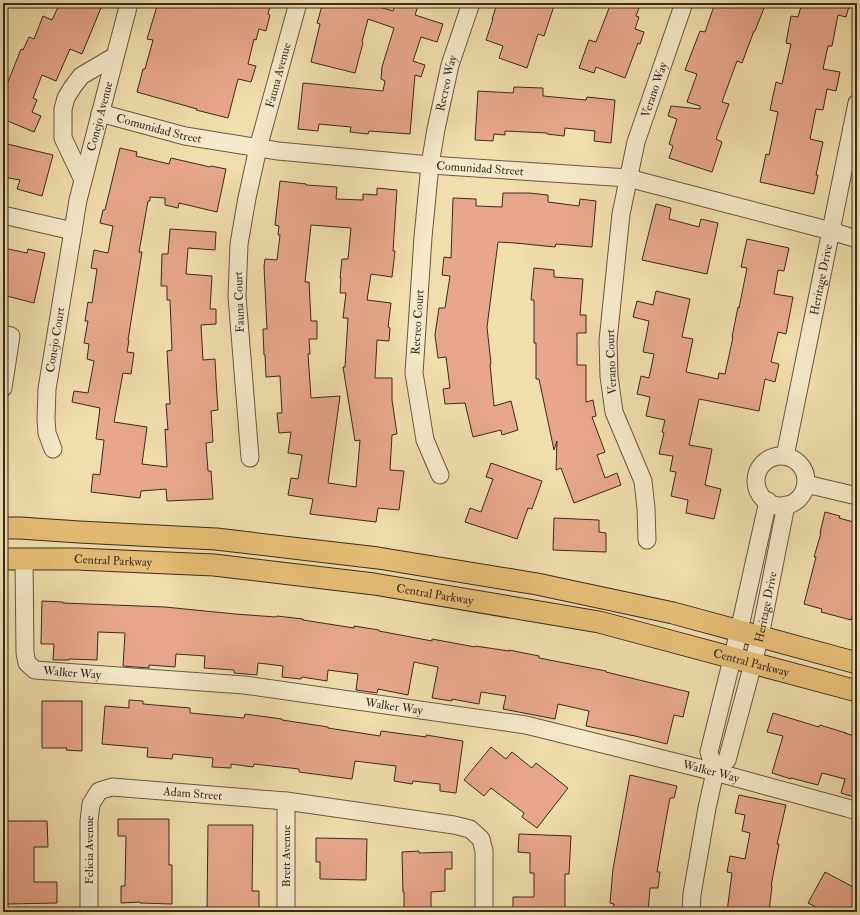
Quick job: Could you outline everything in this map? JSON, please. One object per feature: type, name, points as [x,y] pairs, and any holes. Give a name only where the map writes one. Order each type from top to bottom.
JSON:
[{"type":"main road","points":[[3,528],[216,539],[378,558],[537,584],[673,613],[857,663]]},
{"type":"main road","name":"Central Parkway","points":[[3,559],[77,559],[214,565],[374,584],[599,622],[857,691]]},
{"type":"street","name":"Conejo Avenue","points":[[73,231],[78,200],[129,3]]},
{"type":"street","name":"Fauna Avenue","points":[[258,148],[298,3]]},
{"type":"street","name":"Recreo Way","points":[[430,165],[450,65],[471,3]]},
{"type":"street","name":"Verano Way","points":[[628,178],[636,142],[684,3]]},
{"type":"street","points":[[83,180],[63,138],[63,109],[66,98],[81,76],[115,56]]},
{"type":"street","name":"Heritage Drive","points":[[785,456],[857,103]]},
{"type":"street","name":"Comunidad Street","points":[[100,113],[185,136],[278,151],[430,165],[628,178],[831,231],[857,240]]},
{"type":"street","name":"Fauna Court","points":[[250,458],[237,296],[239,244],[258,148]]},
{"type":"street","name":"Recreo Court","points":[[430,165],[423,237],[414,373],[425,440],[440,475]]},
{"type":"street","name":"Verano Court","points":[[628,178],[621,214],[614,273],[608,341],[609,376],[614,412],[643,481],[647,540]]},
{"type":"street","points":[[3,215],[73,231]]},
{"type":"street","name":"Conejo Court","points":[[53,449],[47,433],[47,389],[73,231]]},
{"type":"street","points":[[3,334],[11,336],[3,388]]},
{"type":"street","points":[[776,456],[785,456],[792,458],[799,463],[806,477],[806,484],[801,496],[797,500],[786,505],[777,505],[762,497],[756,481],[757,472],[762,464],[768,459],[776,456]]},
{"type":"street","points":[[806,484],[857,496]]},
{"type":"street","name":"Heritage Drive","points":[[716,772],[709,752],[739,631],[768,501]]},
{"type":"street","name":"Heritage Drive","points":[[691,912],[692,894],[706,816],[716,772],[727,760],[753,663],[760,636],[786,505]]},
{"type":"street","name":"Walker Way","points":[[24,559],[25,653],[27,663],[35,670],[244,685],[526,725],[716,772],[857,812]]},
{"type":"street","name":"Adam Street","points":[[99,791],[112,787],[286,801],[454,825],[470,829],[481,838],[484,851],[484,912]]},
{"type":"street","name":"Felicia Avenue","points":[[89,912],[89,821],[91,804],[99,791]]},
{"type":"street","name":"Brett Avenue","points":[[286,801],[286,912]]},
{"type":"building","points":[[60,3],[103,3],[82,54],[70,49],[56,81],[42,75],[33,98],[37,100],[32,112],[41,116],[34,132],[3,119],[3,86],[6,87],[21,49],[23,50],[29,37],[34,39],[43,16],[52,20]]},
{"type":"building","points":[[158,3],[169,3],[180,6],[181,3],[271,3],[266,31],[259,29],[256,40],[254,39],[248,64],[256,66],[251,82],[238,79],[228,118],[137,92],[153,40],[147,39]]},
{"type":"building","points":[[331,3],[365,3],[393,11],[396,3],[419,3],[415,15],[443,24],[437,42],[421,37],[413,61],[425,65],[421,77],[415,75],[410,134],[369,131],[368,134],[350,132],[351,127],[319,124],[318,131],[298,129],[303,83],[383,91],[385,81],[381,79],[382,67],[394,28],[368,19],[355,73],[311,62],[320,24],[317,23],[322,6],[330,8]]},
{"type":"building","points":[[505,3],[555,3],[544,36],[538,34],[527,68],[499,58],[503,46],[486,40],[497,4],[504,6]]},
{"type":"building","points":[[611,3],[641,3],[636,16],[639,17],[635,29],[644,32],[640,44],[638,43],[625,78],[596,67],[594,73],[579,68],[589,40],[596,42]]},
{"type":"building","points":[[715,3],[766,3],[742,63],[737,61],[722,102],[729,104],[716,139],[722,142],[712,172],[669,158],[673,146],[669,144],[677,119],[668,116],[671,106],[700,109],[700,106],[687,102],[697,74],[685,70],[700,31],[705,32]]},
{"type":"building","points":[[802,3],[850,3],[846,17],[838,15],[832,46],[828,46],[823,69],[840,72],[836,91],[827,89],[823,110],[816,109],[810,139],[823,142],[816,175],[818,175],[814,194],[760,182],[766,154],[769,155],[778,112],[770,110],[776,82],[782,84],[791,44],[786,43],[791,16],[798,17]]},
{"type":"building","points":[[514,87],[543,88],[543,96],[586,100],[587,97],[615,100],[611,143],[594,141],[595,131],[565,128],[564,136],[547,133],[505,131],[505,135],[494,134],[493,141],[475,140],[478,91],[513,93]]},
{"type":"building","points":[[3,143],[53,155],[42,196],[17,189],[20,180],[3,177]]},
{"type":"building","points":[[120,148],[137,152],[136,156],[169,164],[171,158],[226,169],[217,212],[179,203],[178,208],[165,205],[165,198],[150,197],[150,201],[148,201],[139,252],[142,252],[128,340],[127,352],[134,353],[131,374],[123,373],[114,422],[147,427],[142,464],[167,467],[165,429],[168,430],[166,404],[170,404],[167,351],[172,350],[170,300],[167,300],[167,286],[161,286],[162,254],[168,254],[170,229],[216,232],[215,250],[188,248],[186,274],[212,276],[210,309],[216,309],[216,324],[201,325],[203,360],[215,359],[218,410],[211,411],[213,442],[206,443],[208,471],[211,471],[213,499],[167,501],[166,489],[141,491],[140,498],[91,492],[93,474],[100,475],[104,440],[96,439],[100,408],[72,402],[74,391],[88,393],[94,361],[87,359],[89,344],[84,343],[88,321],[85,321],[88,302],[92,303],[97,269],[91,268],[94,250],[108,253],[113,226],[100,223],[103,210],[105,210]]},
{"type":"building","points":[[280,181],[306,185],[337,187],[336,199],[363,200],[363,194],[377,195],[377,188],[397,190],[393,251],[395,251],[392,277],[371,274],[367,300],[391,303],[388,327],[390,328],[389,341],[377,340],[375,378],[392,378],[392,400],[397,434],[392,435],[390,470],[404,471],[399,510],[378,508],[376,522],[310,514],[313,499],[288,495],[291,478],[298,479],[302,455],[288,453],[291,432],[279,433],[277,413],[282,413],[280,376],[266,377],[264,355],[263,329],[267,329],[264,266],[265,259],[277,260],[280,235],[278,235],[279,226],[275,225]],"holes":[[[311,225],[351,228],[348,259],[342,259],[340,293],[346,293],[343,318],[348,318],[345,367],[343,367],[355,441],[360,440],[356,487],[328,483],[340,396],[311,398],[308,354],[310,354],[309,339],[317,339],[317,321],[311,321],[309,282],[305,282]]]},
{"type":"building","points":[[503,193],[548,195],[548,202],[579,206],[580,199],[596,201],[592,247],[556,244],[555,247],[498,242],[487,327],[494,406],[511,401],[518,430],[502,435],[501,430],[473,437],[465,403],[445,404],[443,389],[450,388],[446,357],[438,358],[435,335],[439,308],[445,308],[450,276],[442,275],[444,257],[451,258],[453,198],[476,199],[476,206],[502,207]]},
{"type":"building","points":[[656,204],[671,208],[669,219],[699,227],[701,219],[718,223],[707,274],[642,260]]},
{"type":"building","points":[[747,239],[789,248],[784,271],[778,270],[774,294],[793,297],[786,334],[778,332],[771,362],[779,364],[775,382],[765,379],[759,411],[699,399],[689,445],[712,449],[705,485],[721,489],[714,519],[686,513],[688,500],[671,496],[676,472],[670,471],[673,456],[659,454],[664,433],[662,432],[665,420],[646,416],[650,397],[637,394],[641,376],[649,378],[654,354],[643,352],[649,321],[633,317],[637,301],[653,305],[656,291],[690,299],[682,337],[693,339],[686,372],[718,379],[719,373],[725,374],[733,337],[747,268],[741,267]]},
{"type":"building","points":[[3,248],[27,253],[28,249],[45,253],[34,303],[3,295]]},
{"type":"building","points":[[534,268],[554,270],[554,277],[583,279],[580,315],[586,315],[586,333],[577,333],[577,365],[586,365],[586,402],[593,400],[596,416],[592,417],[605,452],[597,455],[605,478],[617,473],[621,485],[574,503],[561,468],[556,470],[557,441],[554,450],[539,379],[536,379],[534,300],[531,300]]},
{"type":"building","points":[[491,463],[542,481],[532,509],[528,508],[517,539],[465,522],[470,508],[481,512],[493,479],[486,477]]},
{"type":"building","points":[[825,512],[857,523],[857,583],[853,598],[857,599],[851,620],[821,612],[822,609],[804,604],[816,557],[814,557]]},
{"type":"building","points":[[554,518],[599,520],[599,532],[606,533],[606,552],[553,550]]},
{"type":"building","points":[[42,601],[165,607],[235,614],[277,616],[354,628],[354,626],[432,641],[432,639],[475,647],[509,650],[539,656],[539,658],[606,671],[689,692],[683,717],[674,715],[667,744],[586,726],[589,711],[558,704],[555,719],[503,709],[506,696],[481,692],[479,704],[452,699],[452,701],[432,698],[438,667],[414,662],[408,695],[378,689],[377,693],[356,690],[358,674],[328,670],[327,681],[302,677],[301,679],[282,677],[283,666],[258,663],[257,675],[234,673],[234,670],[204,668],[205,656],[176,654],[175,667],[149,665],[149,668],[123,666],[125,633],[98,632],[97,660],[53,660],[54,644],[41,644]]},
{"type":"building","points":[[129,700],[143,701],[143,704],[190,708],[190,713],[244,718],[245,714],[380,736],[381,731],[426,737],[426,735],[463,741],[456,793],[440,791],[440,784],[413,781],[412,784],[394,781],[396,766],[355,761],[352,779],[299,772],[299,769],[254,764],[253,767],[231,764],[231,768],[212,767],[213,758],[173,754],[172,759],[147,757],[148,748],[102,744],[105,706],[129,708]]},
{"type":"building","points":[[42,701],[82,701],[82,751],[66,750],[67,748],[42,748]]},
{"type":"building","points":[[773,713],[819,727],[820,725],[857,737],[857,798],[841,793],[845,779],[822,773],[818,785],[772,773],[783,736],[767,732]]},
{"type":"building","points":[[491,747],[506,759],[512,752],[532,768],[536,763],[568,788],[537,828],[522,817],[524,813],[491,788],[484,796],[464,780]]},
{"type":"building","points":[[630,775],[677,786],[674,798],[670,798],[657,872],[660,872],[658,888],[650,888],[648,912],[613,912],[614,904],[610,903],[613,869]]},
{"type":"building","points":[[739,795],[786,805],[777,844],[779,844],[771,886],[769,912],[727,912],[732,873],[727,872],[730,856],[745,859],[750,833],[742,831],[745,815],[735,813]]},
{"type":"building","points":[[118,819],[169,819],[169,865],[172,865],[172,904],[140,902],[121,903],[121,886],[125,886],[126,836],[118,836]]},
{"type":"building","points":[[4,821],[47,821],[48,847],[34,847],[34,882],[57,882],[57,903],[7,904],[7,858],[3,858]]},
{"type":"building","points":[[208,825],[253,825],[252,891],[259,891],[259,910],[207,908]]},
{"type":"building","points":[[519,834],[571,836],[569,874],[565,874],[565,912],[513,912],[513,897],[534,897],[534,873],[530,873],[530,853],[518,852]]},
{"type":"building","points":[[316,838],[367,839],[366,880],[320,879],[320,862],[316,862]]},
{"type":"building","points":[[419,851],[419,853],[452,852],[452,869],[445,869],[445,891],[431,892],[431,912],[404,912],[402,852]]},
{"type":"building","points":[[825,872],[857,889],[857,904],[853,912],[825,912],[808,903]]}]
